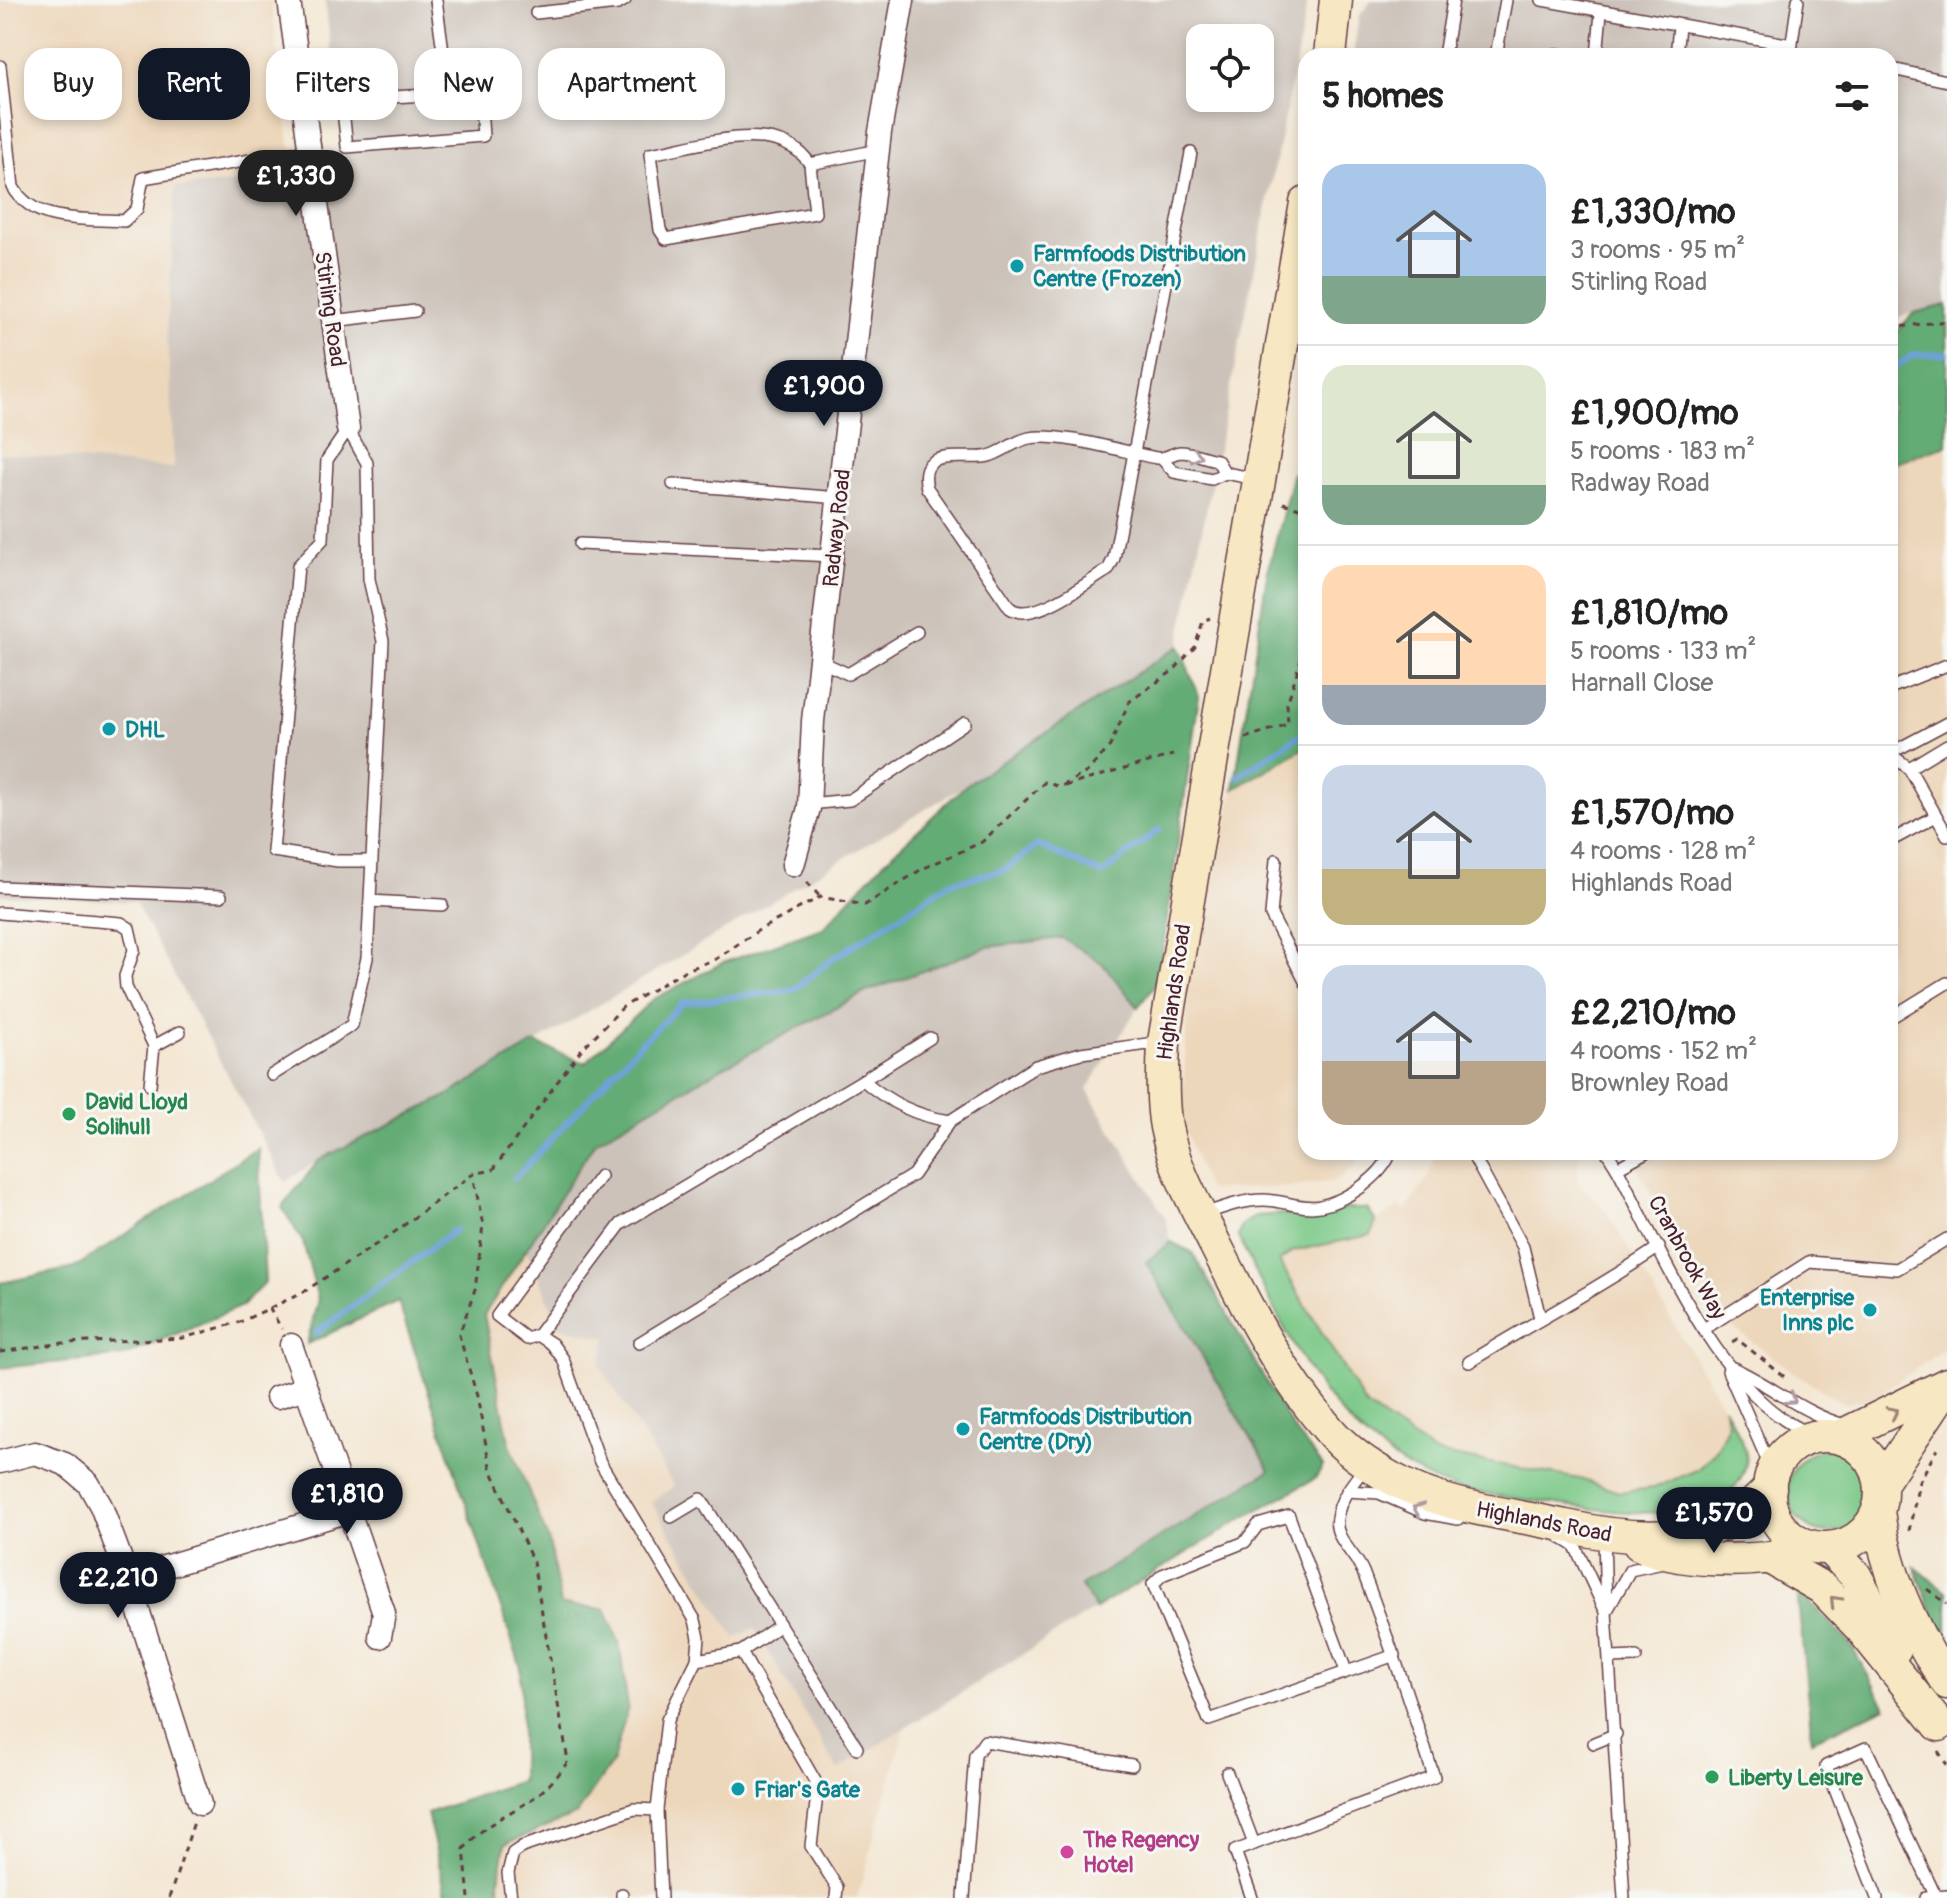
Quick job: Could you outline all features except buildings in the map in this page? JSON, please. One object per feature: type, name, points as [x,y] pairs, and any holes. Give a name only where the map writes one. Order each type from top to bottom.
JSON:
[{"type":"street","name":"Stirling Road","points":[[289,0],[296,48]]},
{"type":"street","name":"Radway Road","points":[[793,865],[809,804],[813,721],[878,150],[903,0]]},
{"type":"street","points":[[1331,48],[1336,0]]},
{"type":"street","name":"Stirling Road","points":[[307,120],[348,429]]},
{"type":"street","name":"Highlands Road","points":[[1298,250],[1164,1042],[1162,1090],[1166,1127],[1178,1169],[1248,1309],[1297,1388],[1330,1432],[1368,1464],[1432,1496],[1491,1512],[1613,1536],[1648,1549],[1690,1557],[1770,1558],[1821,1547]]},
{"type":"street","points":[[291,1345],[384,1613],[380,1637]]},
{"type":"street","points":[[1943,1732],[1855,1575],[1821,1547],[1785,1531],[1771,1504],[1771,1481],[1790,1449],[1838,1434],[1947,1385]]},
{"type":"street","points":[[1821,1547],[1859,1537],[1947,1385]]},
{"type":"street","points":[[277,1397],[305,1388]]},
{"type":"street","points":[[1838,1434],[1867,1454],[1880,1498],[1883,1549],[1893,1582],[1947,1683]]},
{"type":"street","points":[[0,1462],[35,1453],[65,1464],[88,1483],[101,1506],[128,1578],[200,1804]]},
{"type":"street","name":"Highlands Road","points":[[1613,1536],[1721,1525],[1747,1509],[1771,1481]]},
{"type":"street","points":[[128,1578],[349,1511]]},
{"type":"street","points":[[1770,1558],[1822,1588],[1860,1627],[1943,1732]]},
{"type":"lane","points":[[436,0],[443,48]]},
{"type":"lane","points":[[536,13],[618,4],[625,0]]},
{"type":"lane","points":[[1445,48],[1453,0]]},
{"type":"lane","points":[[1497,48],[1506,0]]},
{"type":"lane","points":[[1542,0],[1782,48]]},
{"type":"lane","points":[[1791,48],[1798,0]]},
{"type":"lane","points":[[1598,48],[1601,13]]},
{"type":"lane","points":[[1677,48],[1679,26]]},
{"type":"lane","points":[[0,66],[13,187],[22,202],[41,214],[124,221],[137,209],[143,178],[311,150]]},
{"type":"lane","points":[[1898,70],[1947,81]]},
{"type":"lane","points":[[480,92],[483,136],[347,147],[342,101],[480,92]]},
{"type":"lane","points":[[752,137],[775,140],[800,149],[810,164],[815,213],[666,239],[660,230],[650,154],[752,137]]},
{"type":"lane","points":[[810,164],[878,150]]},
{"type":"lane","points":[[1191,153],[1134,453],[1114,558],[1108,570],[1033,614],[1018,614],[1010,608],[927,488],[924,476],[930,464],[945,457],[988,456],[1026,439],[1042,437],[1134,453],[1162,459],[1180,452],[1217,460],[1225,473]]},
{"type":"lane","points":[[332,321],[415,311]]},
{"type":"lane","points":[[272,1075],[352,1025],[367,958],[370,901],[372,861],[383,641],[369,579],[367,463],[348,429],[327,460],[323,539],[298,566],[273,851],[338,861],[372,861]]},
{"type":"lane","points":[[1162,459],[1174,472],[1212,479],[1225,473],[1259,479]]},
{"type":"lane","points":[[673,484],[839,498]]},
{"type":"lane","points":[[580,544],[833,556]]},
{"type":"lane","points":[[822,662],[848,674],[917,632]]},
{"type":"lane","points":[[1898,685],[1947,665]]},
{"type":"lane","points":[[809,804],[850,800],[965,723]]},
{"type":"lane","points":[[1898,748],[1947,723]]},
{"type":"lane","points":[[1909,768],[1947,745]]},
{"type":"lane","points":[[1898,760],[1909,768],[1947,835]]},
{"type":"lane","points":[[1898,837],[1936,816]]},
{"type":"lane","points":[[1276,860],[1271,915],[1298,967]]},
{"type":"lane","points":[[0,887],[221,896]]},
{"type":"lane","points":[[370,901],[442,905]]},
{"type":"lane","points":[[0,913],[121,923],[129,928],[134,950],[125,976],[126,987],[154,1046],[150,1085]]},
{"type":"lane","points":[[1898,1013],[1947,983]]},
{"type":"lane","points":[[154,1046],[180,1032]]},
{"type":"lane","points":[[600,1176],[497,1316],[527,1339],[538,1335],[621,1224],[930,1038]]},
{"type":"lane","points":[[639,1343],[913,1175],[950,1121],[1036,1066],[1081,1053],[1164,1042]]},
{"type":"lane","points":[[863,1080],[883,1097],[922,1117],[950,1121]]},
{"type":"lane","points":[[1200,1215],[1238,1203],[1265,1200],[1319,1207],[1357,1191],[1388,1160]]},
{"type":"lane","points":[[1475,1160],[1523,1247],[1540,1318]]},
{"type":"lane","name":"Cranbrook Way","points":[[1612,1160],[1726,1364]]},
{"type":"lane","points":[[1617,1168],[1632,1160]]},
{"type":"lane","points":[[1704,1329],[1809,1262],[1897,1269],[1947,1239]]},
{"type":"lane","points":[[1469,1362],[1540,1318],[1603,1285],[1659,1247]]},
{"type":"lane","points":[[538,1335],[552,1344],[563,1359],[600,1462],[695,1620],[699,1638],[697,1660],[667,1720],[657,1810],[661,1898]]},
{"type":"lane","points":[[1726,1364],[1770,1384],[1824,1419],[1838,1434]]},
{"type":"lane","points":[[1726,1364],[1774,1412],[1799,1430],[1838,1434]]},
{"type":"lane","points":[[1726,1364],[1771,1481]]},
{"type":"lane","points":[[1252,1898],[1235,1851],[1434,1777],[1395,1655],[1360,1565],[1337,1531],[1337,1517],[1347,1491],[1368,1464]]},
{"type":"lane","points":[[1347,1491],[1379,1493],[1425,1513],[1461,1519],[1491,1512]]},
{"type":"lane","points":[[671,1517],[701,1499],[857,1748]]},
{"type":"lane","points":[[1346,1671],[1289,1516],[1258,1525],[1245,1542],[1162,1575],[1153,1584],[1209,1720],[1395,1655]]},
{"type":"lane","points":[[1528,1518],[1575,1546],[1606,1612]]},
{"type":"lane","points":[[1613,1536],[1606,1612],[1624,1898]]},
{"type":"lane","points":[[1606,1612],[1630,1570],[1657,1563],[1707,1565],[1719,1557]]},
{"type":"lane","points":[[697,1660],[741,1652],[780,1625]]},
{"type":"lane","points":[[741,1652],[818,1786],[811,1846],[837,1887],[836,1898]]},
{"type":"lane","points":[[1610,1658],[1636,1657]]},
{"type":"lane","points":[[1594,1743],[1616,1734]]},
{"type":"lane","points":[[964,1898],[975,1755],[985,1741],[1132,1765]]},
{"type":"lane","points":[[1877,1898],[1826,1766],[1866,1748],[1936,1897]]},
{"type":"lane","points":[[1227,1773],[1254,1844]]},
{"type":"lane","points":[[511,1898],[508,1873],[513,1853],[522,1847],[634,1809],[657,1810]]},
{"type":"path","points":[[1898,327],[1947,321]]},
{"type":"path","points":[[1060,787],[1087,772],[1110,746],[1129,702],[1174,670],[1195,647],[1203,621],[1237,608]]},
{"type":"path","points":[[1245,738],[1288,724],[1287,704],[1298,669]]},
{"type":"path","points":[[0,1352],[63,1343],[183,1338],[240,1322],[302,1293],[392,1234],[473,1174],[493,1170],[580,1051],[623,1007],[684,971],[716,959],[820,897],[865,905],[922,869],[982,842],[1045,782],[1060,787],[1173,755]]},
{"type":"path","points":[[469,1898],[464,1849],[478,1831],[530,1804],[554,1783],[568,1761],[533,1562],[490,1467],[477,1396],[459,1335],[475,1290],[483,1226],[473,1174]]},
{"type":"path","points":[[1909,1536],[1919,1482],[1940,1444]]},
{"type":"path","points":[[169,1898],[200,1804]]},
{"type":"shaded area","points":[[0,0],[271,0],[277,48],[266,48],[266,120],[286,120],[298,175],[175,187],[167,333],[174,469],[0,453]]},
{"type":"shaded area","points":[[325,0],[1308,0],[1179,646],[961,788],[446,1097],[319,1160],[285,1182],[135,902],[0,895],[0,453],[174,468],[167,333],[175,187],[346,173],[340,120],[398,120],[398,48],[331,48]]},
{"type":"shaded area","points":[[1372,0],[1947,0],[1947,305],[1898,317],[1898,48],[1354,48],[1359,16]]},
{"type":"shaded area","points":[[1298,437],[1298,473],[1293,473]]},
{"type":"shaded area","points":[[1947,446],[1947,1347],[1874,1398],[1844,1404],[1798,1376],[1731,1326],[1633,1160],[1898,1160],[1898,461]]},
{"type":"shaded area","points":[[1298,753],[1298,1160],[1359,1160],[1340,1180],[1294,1187],[1208,1190],[1182,1122],[1189,974],[1234,789]]},
{"type":"shaded area","points":[[1062,938],[1102,963],[1138,1007],[1087,1090],[1166,1219],[1171,1242],[1146,1262],[1270,1470],[1082,1586],[1095,1609],[838,1770],[754,1628],[735,1638],[651,1502],[674,1486],[600,1365],[607,1338],[560,1327],[526,1249],[595,1142],[723,1067],[866,992],[987,947]]},
{"type":"shaded area","points":[[1434,1160],[1579,1160],[1578,1180],[1588,1194],[1601,1203],[1724,1407],[1728,1424],[1717,1449],[1699,1469],[1654,1488],[1619,1492],[1580,1479],[1437,1453],[1366,1406],[1279,1260],[1294,1251],[1371,1235],[1376,1222],[1399,1207],[1406,1210],[1429,1176]]},
{"type":"shaded area","name":"Friar's Gate","points":[[526,1249],[560,1326],[607,1338],[600,1365],[675,1487],[652,1503],[735,1637],[753,1627],[838,1769],[905,1727],[857,1898],[501,1898],[499,1882],[505,1844],[577,1813],[549,1542],[509,1442],[484,1316]]},
{"type":"green space","points":[[1947,305],[1947,445],[1898,461],[1898,330],[1914,313]]},
{"type":"green space","points":[[1293,473],[1298,473],[1298,752],[1234,789],[1267,575]]},
{"type":"green space","points":[[1179,646],[1199,696],[1158,981],[1138,1007],[1102,963],[1062,938],[987,947],[866,992],[723,1067],[595,1142],[484,1315],[509,1442],[549,1542],[561,1605],[605,1609],[619,1642],[628,1707],[613,1761],[577,1814],[505,1844],[499,1882],[501,1898],[447,1898],[427,1813],[521,1781],[521,1668],[398,1301],[307,1344],[318,1299],[303,1242],[282,1207],[319,1160],[445,1097],[535,1043],[585,1063],[652,1000],[722,963],[823,928],[882,864],[966,785]]},
{"type":"green space","points":[[258,1148],[265,1282],[242,1306],[124,1356],[0,1368],[0,1283],[74,1268]]},
{"type":"green space","points":[[1367,1209],[1376,1222],[1371,1235],[1294,1251],[1279,1261],[1366,1406],[1436,1453],[1580,1479],[1619,1492],[1654,1488],[1699,1469],[1717,1449],[1728,1424],[1724,1407],[1746,1456],[1736,1486],[1715,1501],[1687,1509],[1621,1512],[1478,1493],[1449,1486],[1420,1474],[1383,1451],[1358,1430],[1316,1381],[1282,1325],[1238,1237],[1241,1226],[1256,1216]]},
{"type":"green space","points":[[1171,1242],[1192,1252],[1292,1427],[1323,1466],[1316,1478],[1250,1514],[1095,1609],[1081,1586],[1270,1470],[1146,1262]]},
{"type":"green space","points":[[1822,1449],[1838,1449],[1854,1456],[1865,1467],[1872,1491],[1869,1507],[1860,1521],[1838,1533],[1822,1533],[1806,1526],[1795,1515],[1788,1499],[1788,1483],[1795,1467],[1806,1456]]},
{"type":"green space","points":[[1915,1567],[1947,1592],[1947,1639],[1934,1618]]},
{"type":"green space","points":[[1797,1590],[1849,1642],[1886,1707],[1812,1740]]},
{"type":"waterway","points":[[1898,365],[1913,355],[1947,354]]},
{"type":"waterway","points":[[1237,777],[1298,736]]},
{"type":"waterway","points":[[514,1179],[642,1042],[683,1003],[793,990],[831,960],[950,883],[1004,870],[1038,845],[1102,874],[1160,829]]},
{"type":"waterway","points":[[316,1333],[455,1230]]},
{"type":"place","name":"Farmfoods Distribution Centre (Frozen)","points":[[1017,266]]},
{"type":"place","name":"DHL","points":[[109,729]]},
{"type":"place","name":"David Lloyd Solihull","points":[[69,1114]]},
{"type":"place","name":"Enterprise Inns plc","points":[[1870,1310]]},
{"type":"place","name":"Farmfoods Distribution Centre (Dry)","points":[[963,1429]]},
{"type":"place","name":"Liberty Leisure","points":[[1712,1777]]},
{"type":"place","name":"Friar's Gate","points":[[738,1789]]},
{"type":"place","name":"The Regency Hotel","points":[[1067,1852]]}]
